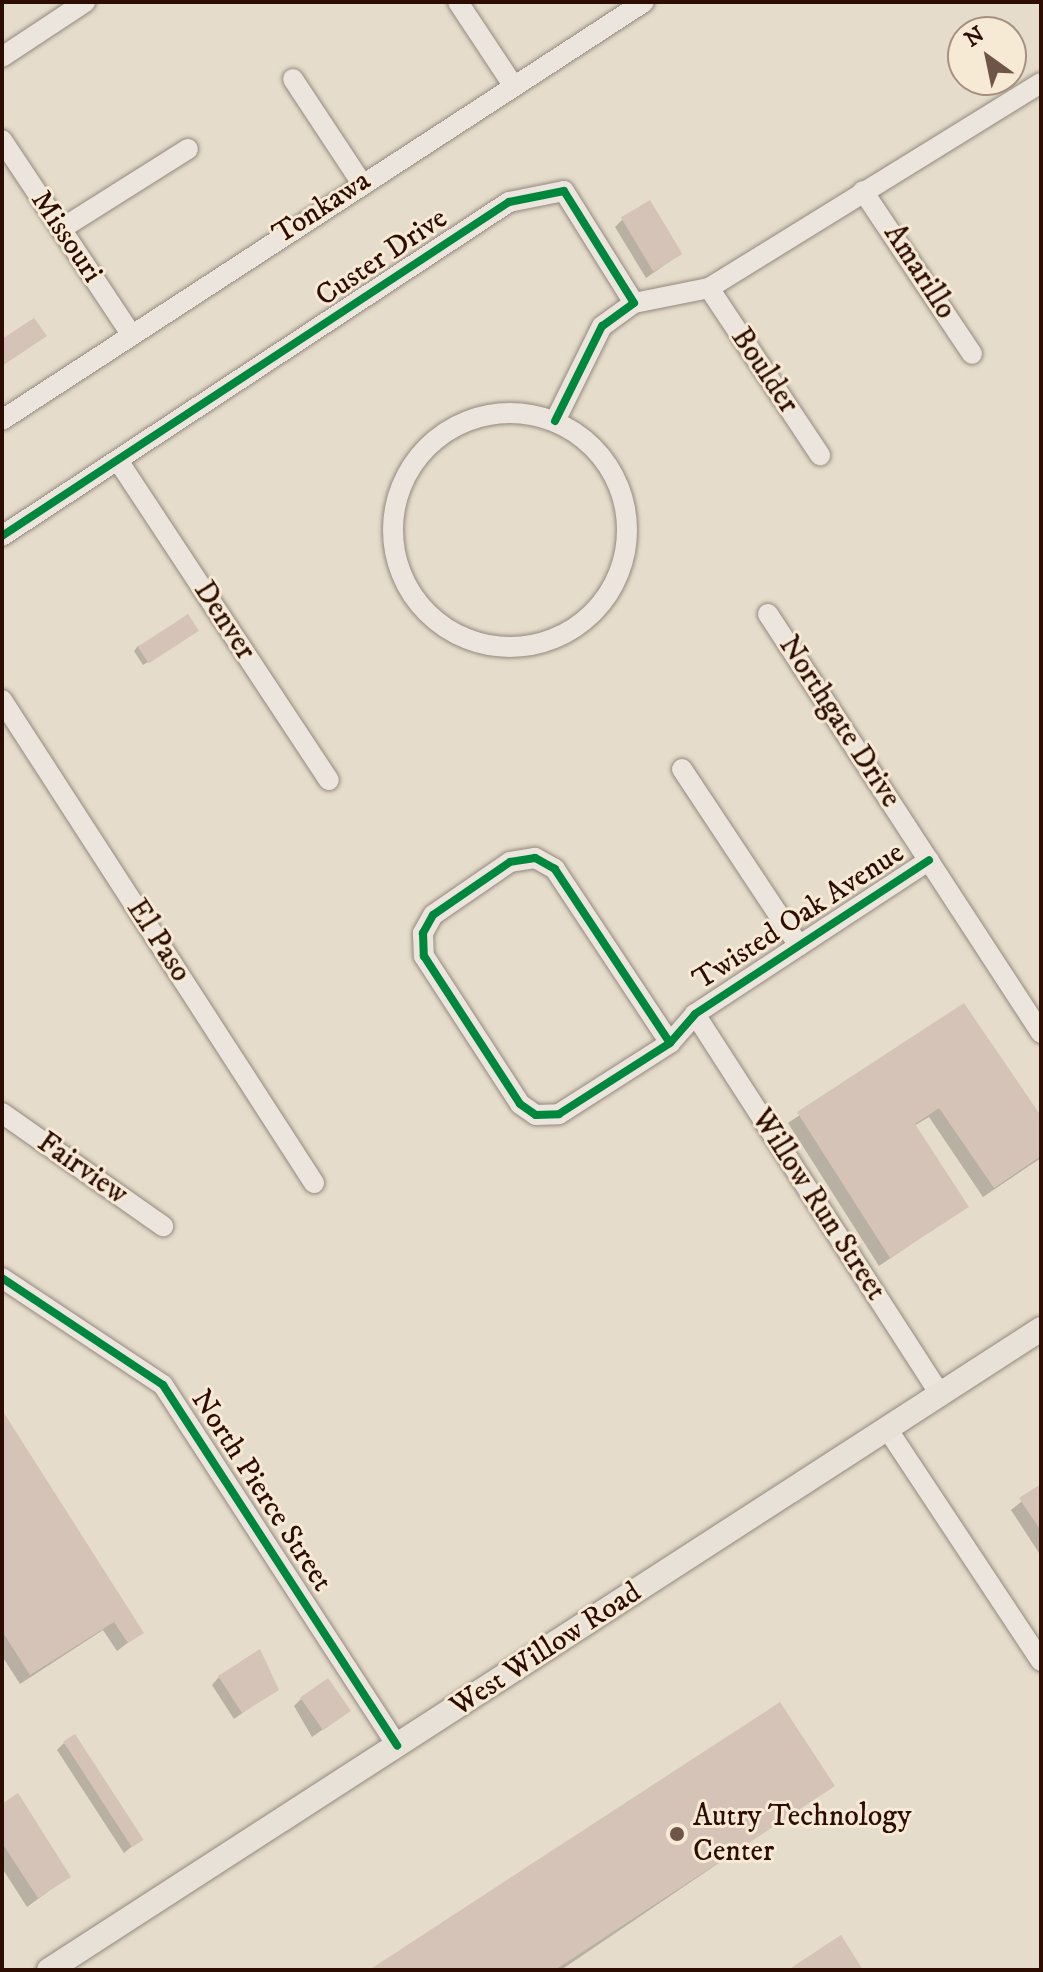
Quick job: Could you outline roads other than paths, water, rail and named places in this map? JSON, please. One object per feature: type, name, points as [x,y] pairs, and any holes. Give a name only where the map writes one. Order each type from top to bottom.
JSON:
[{"type":"main road","name":"West Willow Road","points":[[49,1970],[1041,1329]]},
{"type":"street","points":[[2,57],[85,2]]},
{"type":"street","points":[[458,2],[513,85]]},
{"type":"street","name":"Tonkawa","points":[[2,420],[361,182],[644,2]]},
{"type":"street","points":[[293,79],[361,182]]},
{"type":"street","points":[[555,421],[602,326],[634,303],[709,288],[1041,83]]},
{"type":"street","name":"Missouri","points":[[2,140],[131,334]]},
{"type":"street","points":[[61,229],[188,149]]},
{"type":"street","name":"Custer Drive","points":[[2,536],[119,462],[509,202],[564,191],[634,303]]},
{"type":"street","name":"Amarillo","points":[[863,191],[972,354]]},
{"type":"street","name":"Boulder","points":[[709,288],[820,455]]},
{"type":"street","points":[[492,414],[555,421],[598,451],[619,486],[628,526],[622,567],[603,603],[558,638],[518,648],[477,644],[431,618],[406,586],[393,548],[400,487],[422,452],[453,427],[492,414]]},
{"type":"street","name":"Denver","points":[[119,462],[329,780]]},
{"type":"street","name":"Northgate Drive","points":[[768,614],[1041,1033]]},
{"type":"street","name":"El Paso","points":[[2,700],[314,1183]]},
{"type":"street","points":[[682,769],[799,946]]},
{"type":"street","name":"Twisted Oak Avenue","points":[[670,1043],[555,869],[535,858],[510,862],[433,915],[424,956],[520,1104],[536,1115],[559,1114],[670,1043],[695,1014],[929,860]]},
{"type":"street","name":"Willow Run Street","points":[[695,1014],[941,1396]]},
{"type":"street","name":"Fairview","points":[[2,1113],[163,1226]]},
{"type":"street","name":"North Pierce Street","points":[[2,1278],[163,1385],[397,1746]]},
{"type":"street","points":[[888,1430],[1041,1661]]},
{"type":"place","name":"Autry Technology Center","points":[[677,1834]]}]
